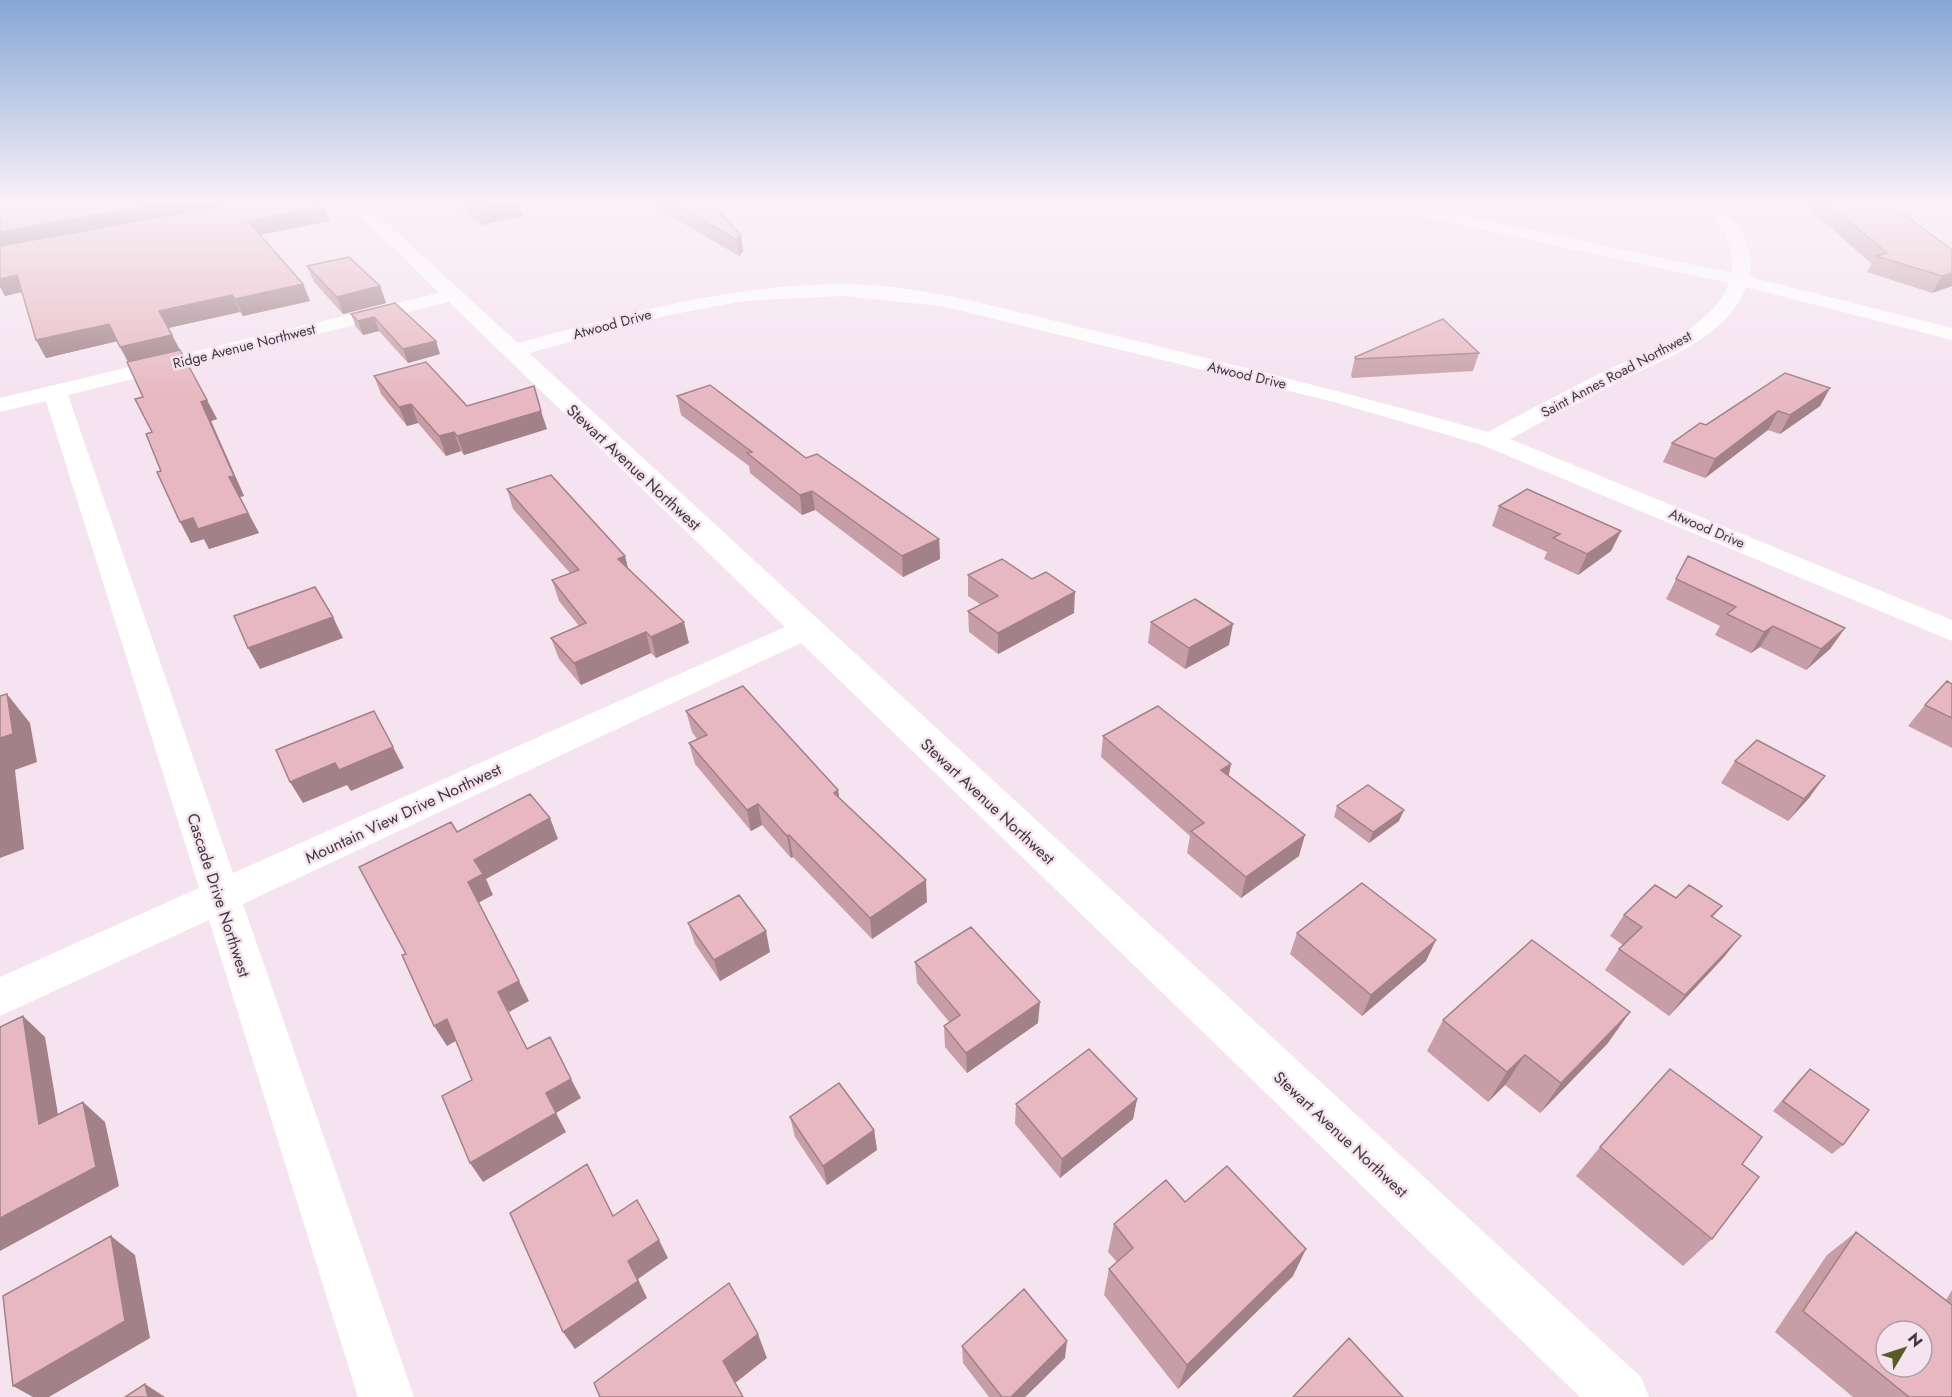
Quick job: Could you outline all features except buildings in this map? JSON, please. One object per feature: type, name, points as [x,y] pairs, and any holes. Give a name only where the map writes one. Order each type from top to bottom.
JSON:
[{"type":"street","name":"Stewart Avenue Northwest","points":[[426,268],[1621,1397]]},
{"type":"street","points":[[1688,268],[1868,310],[1952,334]]},
{"type":"street","points":[[1742,268],[1742,280]]},
{"type":"street","name":"Saint Annes Road Northwest","points":[[1491,440],[1700,329],[1730,302],[1742,280]]},
{"type":"street","name":"Atwood Drive","points":[[512,351],[695,303],[787,291],[868,291],[966,306],[1341,397],[1491,440],[1952,632]]},
{"type":"street","name":"Ridge Avenue Northwest","points":[[0,405],[454,295]]},
{"type":"street","name":"Cascade Drive Northwest","points":[[55,392],[219,897],[387,1397]]},
{"type":"street","name":"Mountain View Drive Northwest","points":[[0,997],[806,629]]}]
